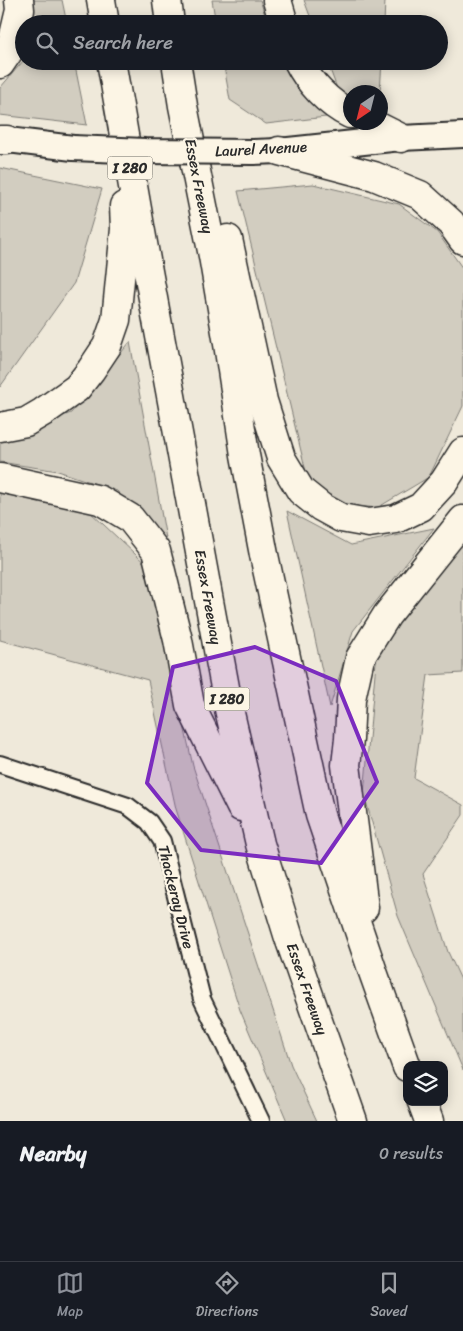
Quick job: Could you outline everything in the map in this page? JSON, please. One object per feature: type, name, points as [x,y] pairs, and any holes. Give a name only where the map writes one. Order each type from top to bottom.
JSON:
[{"type":"highway","points":[[19,0],[19,15]]},
{"type":"highway","points":[[101,0],[104,15]]},
{"type":"highway","points":[[276,0],[281,15]]},
{"type":"highway","points":[[0,64],[12,48],[15,34]]},
{"type":"highway","points":[[0,427],[26,422],[77,388],[107,346],[116,320],[126,229],[112,70]]},
{"type":"highway","name":"Essex Freeway","points":[[113,70],[229,709],[260,844],[289,938],[353,1121]]},
{"type":"highway","name":"Essex Freeway","points":[[178,70],[213,256],[245,455],[268,575],[320,815],[372,972],[405,1061]]},
{"type":"highway","points":[[187,70],[198,111],[263,400],[281,458],[301,491],[321,507],[342,518],[369,523],[396,519],[421,507],[444,482],[463,452]]},
{"type":"highway","points":[[303,70],[313,85],[329,100],[343,109]]},
{"type":"highway","points":[[385,130],[402,138]]},
{"type":"highway","points":[[266,151],[374,176],[420,195],[451,223],[463,240]]},
{"type":"highway","points":[[0,478],[100,500],[130,518],[156,551],[178,640],[190,705],[260,844]]},
{"type":"highway","points":[[372,972],[346,765],[351,698],[360,658],[387,615],[463,520]]},
{"type":"highway","points":[[423,1106],[429,1121]]},
{"type":"main road","name":"Laurel Avenue","points":[[2,140],[73,148],[145,151],[266,151],[402,138],[463,135]]},
{"type":"street","name":"Thackeray Drive","points":[[0,764],[128,806],[149,822],[162,840],[202,999],[261,1121]]},
{"type":"highlighted area","points":[[255,647],[336,681],[377,782],[321,863],[201,850],[147,783],[173,667]]},
{"type":"shaded area","points":[[30,0],[62,0],[65,15],[31,15]]},
{"type":"shaded area","points":[[212,0],[260,0],[265,15],[214,15]]},
{"type":"shaded area","points":[[304,0],[385,0],[384,15],[310,15]]},
{"type":"shaded area","points":[[15,70],[76,70],[87,125],[0,115],[0,88]]},
{"type":"shaded area","points":[[225,70],[290,70],[326,117],[266,124],[230,100]]},
{"type":"shaded area","points":[[330,70],[381,70],[380,85],[343,85],[343,96],[339,94]]},
{"type":"shaded area","points":[[0,168],[102,189],[74,283],[0,387]]},
{"type":"shaded area","points":[[313,184],[399,204],[437,232],[463,269],[463,406],[429,477],[377,508],[340,504],[308,480],[238,191]]},
{"type":"shaded area","points":[[130,342],[169,555],[117,491],[58,471],[0,462],[0,439],[71,413]]},
{"type":"shaded area","points":[[0,480],[88,510],[151,569],[193,766],[291,1065],[317,1121],[287,1121],[240,1010],[176,809],[148,680],[0,640]]},
{"type":"shaded area","points":[[287,511],[351,545],[434,528],[353,631],[330,707]]},
{"type":"shaded area","points":[[463,541],[463,673],[428,675],[414,778],[463,805],[463,815],[423,874],[448,952],[463,984],[463,1070],[398,916],[364,794],[377,651]]}]
